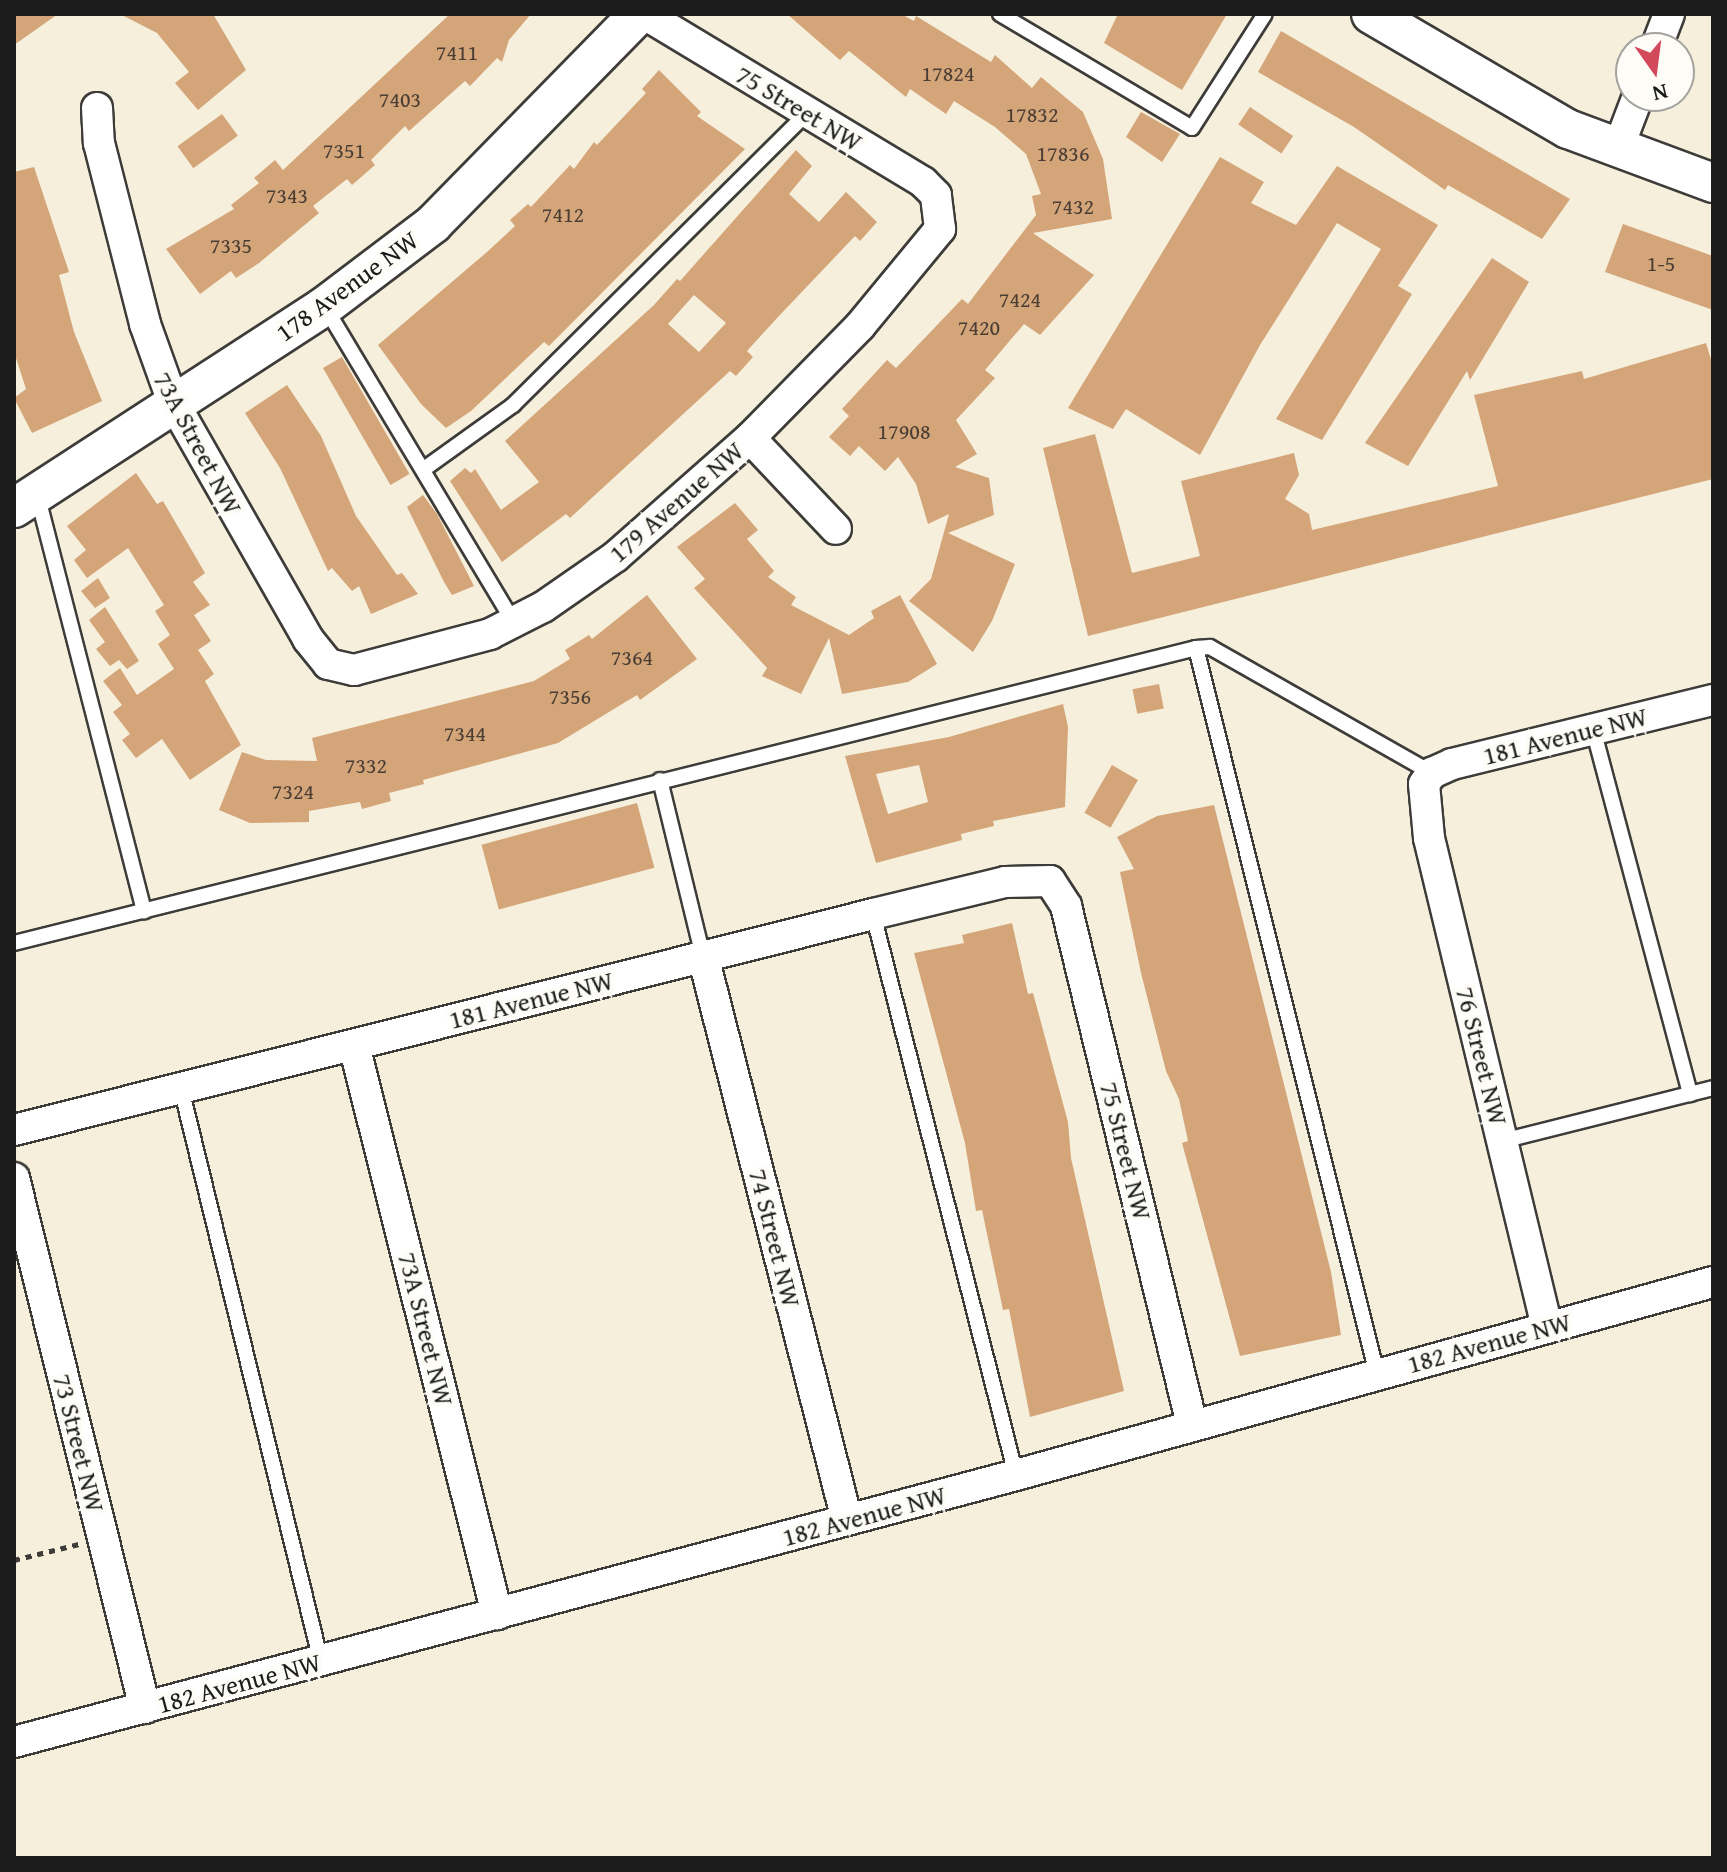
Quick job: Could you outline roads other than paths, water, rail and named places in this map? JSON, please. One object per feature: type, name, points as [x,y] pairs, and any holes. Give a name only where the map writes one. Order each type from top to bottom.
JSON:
[{"type":"street","name":"75 Street NW","points":[[642,14],[923,182],[936,195],[941,212]]},
{"type":"street","name":"178 Avenue NW","points":[[26,501],[173,402],[325,306],[444,214],[642,14]]},
{"type":"street","points":[[1371,14],[1511,99],[1617,151],[1713,183]]},
{"type":"street","name":"73A Street NW","points":[[97,108],[99,143],[141,309],[173,402],[308,639],[328,664]]},
{"type":"street","points":[[1617,151],[1632,112]]},
{"type":"street","name":"179 Avenue NW","points":[[328,664],[342,670],[368,667],[461,645],[514,623],[615,557],[750,438],[916,263],[940,229],[941,212]]},
{"type":"street","points":[[750,438],[836,529]]},
{"type":"street","name":"181 Avenue NW","points":[[1428,778],[1593,729],[1713,700]]},
{"type":"street","name":"76 Street NW","points":[[1428,778],[1429,838],[1547,1327]]},
{"type":"street","name":"75 Street NW","points":[[1050,881],[1066,906],[1192,1425]]},
{"type":"street","name":"181 Avenue NW","points":[[14,1130],[1005,882],[1050,881]]},
{"type":"street","name":"74 Street NW","points":[[703,956],[847,1520]]},
{"type":"street","name":"73A Street NW","points":[[354,1045],[497,1614]]},
{"type":"street","name":"73 Street NW","points":[[14,1178],[145,1708]]},
{"type":"street","name":"182 Avenue NW","points":[[14,1742],[1016,1475],[1713,1282]]},
{"type":"lane","points":[[1000,14],[1192,128],[1265,14]]},
{"type":"lane","points":[[424,469],[513,405],[807,113]]},
{"type":"lane","points":[[325,306],[514,623]]},
{"type":"lane","points":[[26,501],[144,911]]},
{"type":"lane","points":[[14,943],[1196,648],[1210,647],[1250,668],[1428,778]]},
{"type":"lane","points":[[1196,648],[1377,1374]]},
{"type":"lane","points":[[1593,729],[1690,1094]]},
{"type":"lane","points":[[660,780],[703,956]]},
{"type":"lane","points":[[873,914],[1016,1475]]},
{"type":"lane","points":[[181,1088],[321,1662]]},
{"type":"lane","points":[[1502,1141],[1713,1088]]}]
